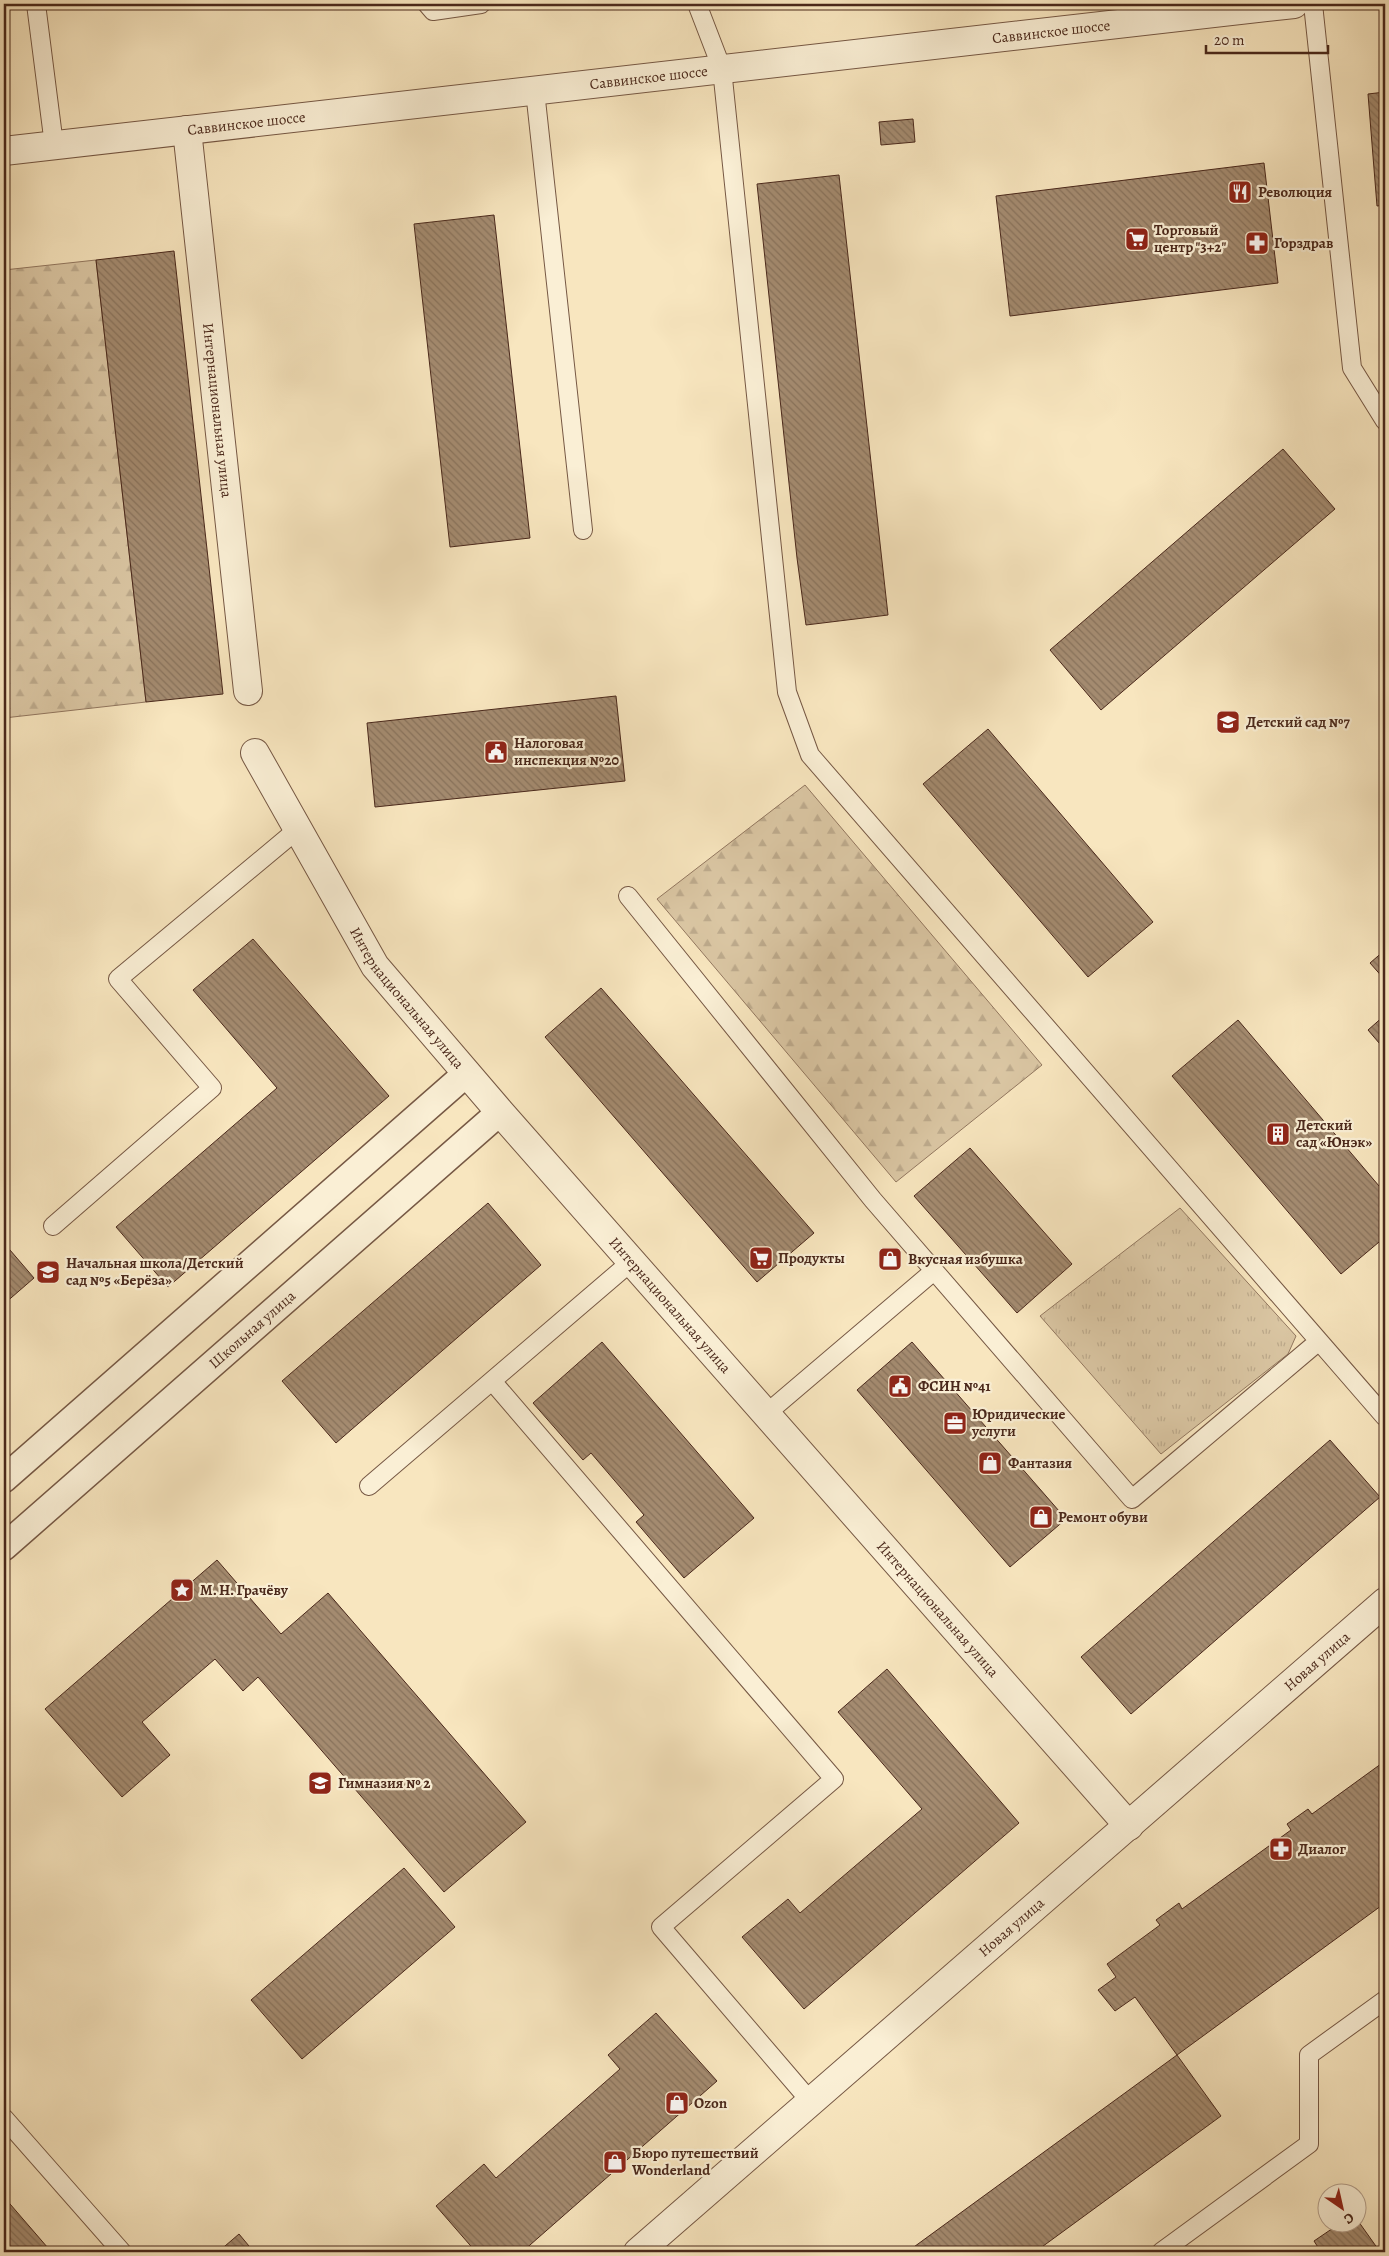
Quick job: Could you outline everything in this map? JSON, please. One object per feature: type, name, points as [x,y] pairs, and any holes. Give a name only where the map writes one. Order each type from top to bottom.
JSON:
[{"type":"street","name":"Саввинское шоссе","points":[[4,151],[1294,4]]},
{"type":"street","name":"Интернациональная улица","points":[[187,130],[248,691]]},
{"type":"street","name":"Интернациональная улица","points":[[255,753],[375,966],[500,1112],[1129,1826]]},
{"type":"street","points":[[4,1479],[467,1073]]},
{"type":"street","name":"Школьная улица","points":[[4,1547],[500,1112]]},
{"type":"street","name":"Новая улица","points":[[638,2252],[1385,1602]]},
{"type":"lane","points":[[36,4],[54,145]]},
{"type":"lane","points":[[427,4],[433,11],[481,4]]},
{"type":"lane","points":[[697,4],[722,69],[787,692],[810,755],[1385,1417]]},
{"type":"lane","points":[[1313,4],[1352,368],[1385,421]]},
{"type":"lane","points":[[535,91],[583,530]]},
{"type":"lane","points":[[53,1226],[212,1088],[118,980],[298,829]]},
{"type":"lane","points":[[628,896],[873,1200],[1132,1499],[1319,1341]]},
{"type":"lane","points":[[369,1486],[632,1261]]},
{"type":"lane","points":[[766,1414],[934,1271]]},
{"type":"lane","points":[[492,1381],[834,1780],[661,1927],[811,2102]]},
{"type":"lane","points":[[1162,2252],[1309,2144],[1309,2055],[1385,2000]]},
{"type":"lane","points":[[4,2118],[122,2252]]},
{"type":"green space","points":[[96,260],[146,702],[4,718],[4,270]]},
{"type":"green space","points":[[805,785],[1042,1065],[896,1182],[657,899]]},
{"type":"green space","points":[[1180,1208],[1296,1336],[1288,1354],[1161,1454],[1040,1316]]},
{"type":"building","points":[[1385,92],[1385,205],[1377,206],[1368,94]]},
{"type":"building","points":[[913,119],[915,142],[881,145],[879,122]]},
{"type":"building","name":"Торговый центр \"3+2\"","points":[[1264,163],[1278,283],[1010,316],[996,196]]},
{"type":"building","points":[[839,175],[888,615],[806,625],[797,558],[757,184]]},
{"type":"building","points":[[494,215],[530,538],[450,547],[414,224]]},
{"type":"building","points":[[174,251],[223,694],[146,702],[96,260]]},
{"type":"building","points":[[1283,449],[1335,509],[1101,710],[1050,650]]},
{"type":"building","name":"Налоговая инспекция №20","points":[[616,696],[625,781],[375,807],[367,723]]},
{"type":"building","points":[[988,729],[1153,922],[1088,977],[923,784]]},
{"type":"building","points":[[253,939],[389,1096],[168,1287],[116,1227],[277,1088],[193,990]]},
{"type":"building","points":[[1385,950],[1385,980],[1370,963]]},
{"type":"building","points":[[601,988],[814,1233],[757,1282],[545,1037]]},
{"type":"building","points":[[1385,1015],[1385,1050],[1368,1030]]},
{"type":"building","name":"Детский сад «Юнэк»","points":[[1238,1020],[1385,1193],[1385,1237],[1341,1274],[1172,1076]]},
{"type":"building","points":[[970,1148],[1072,1264],[1017,1313],[914,1196]]},
{"type":"building","points":[[488,1203],[541,1265],[336,1443],[282,1381]]},
{"type":"building","points":[[4,1243],[34,1278],[4,1304]]},
{"type":"building","points":[[602,1342],[754,1518],[684,1578],[636,1522],[644,1515],[591,1453],[583,1460],[533,1403]]},
{"type":"building","points":[[912,1342],[1066,1519],[1010,1567],[857,1390]]},
{"type":"building","points":[[1330,1440],[1380,1497],[1131,1714],[1081,1657]]},
{"type":"building","points":[[217,1560],[281,1634],[328,1593],[526,1822],[444,1892],[258,1677],[243,1691],[215,1659],[142,1722],[170,1755],[122,1797],[45,1709]]},
{"type":"building","points":[[887,1669],[1019,1823],[804,2009],[742,1937],[788,1899],[800,1913],[922,1809],[838,1712]]},
{"type":"building","points":[[1385,1761],[1385,1903],[1177,2055],[1135,1997],[1115,2011],[1098,1990],[1116,1977],[1107,1964],[1160,1925],[1156,1920],[1179,1903],[1182,1909],[1291,1830],[1287,1824],[1308,1809],[1312,1814]]},
{"type":"building","points":[[404,1868],[455,1927],[302,2059],[251,2000]]},
{"type":"building","points":[[656,2013],[717,2081],[522,2252],[476,2252],[436,2206],[484,2164],[496,2178],[620,2069],[608,2055]]},
{"type":"building","points":[[1177,2055],[1221,2116],[1035,2252],[907,2252]]},
{"type":"building","points":[[4,2197],[48,2248],[42,2252],[4,2252]]},
{"type":"building","points":[[1366,2232],[1378,2249],[1374,2252],[1321,2252],[1314,2241],[1324,2234],[1366,2234]]},
{"type":"building","points":[[239,2234],[254,2252],[218,2252]]},
{"type":"place","name":"Революция","points":[[1240,192]]},
{"type":"place","name":"Торговый центр \"3+2\"","points":[[1137,239]]},
{"type":"place","name":"Горздрав","points":[[1257,243]]},
{"type":"place","name":"Детский сад №7","points":[[1228,722]]},
{"type":"place","name":"Налоговая инспекция №20","points":[[496,752]]},
{"type":"place","name":"Детский сад «Юнэк»","points":[[1278,1134]]},
{"type":"place","name":"Продукты","points":[[761,1258]]},
{"type":"place","name":"Вкусная избушка","points":[[890,1259]]},
{"type":"place","name":"Начальная школа/Детский сад №5 «Берёза»","points":[[48,1272]]},
{"type":"place","name":"ФСИН №41","points":[[900,1386]]},
{"type":"place","name":"Юридические услуги","points":[[955,1423]]},
{"type":"place","name":"Фантазия","points":[[990,1463]]},
{"type":"place","name":"Ремонт обуви","points":[[1041,1517]]},
{"type":"place","name":"М. Н. Грачёву","points":[[182,1590]]},
{"type":"place","name":"Гимназия № 2","points":[[320,1783]]},
{"type":"place","name":"Диалог","points":[[1281,1849]]},
{"type":"place","name":"Ozon","points":[[677,2103]]},
{"type":"place","name":"Бюро путешествий Wonderland","points":[[615,2162]]}]
